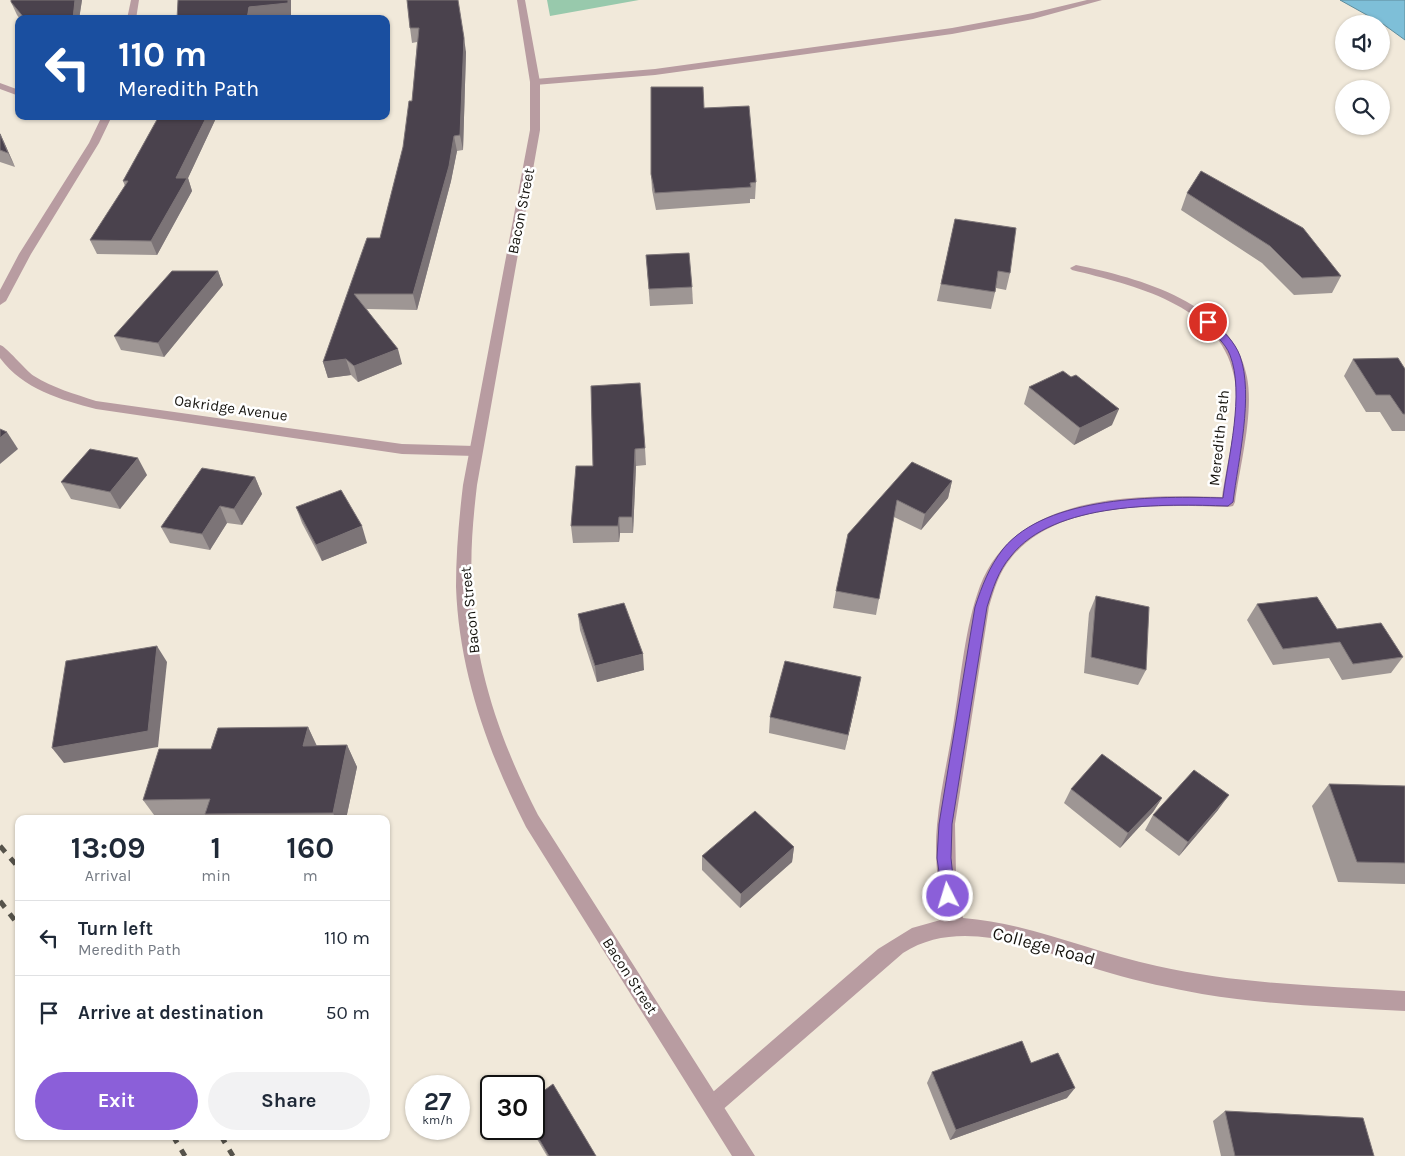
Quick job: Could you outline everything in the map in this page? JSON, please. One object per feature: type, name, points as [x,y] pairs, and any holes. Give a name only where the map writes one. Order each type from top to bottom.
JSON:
[{"type":"street","points":[[132,15],[135,0]]},
{"type":"street","name":"Bacon Street","points":[[521,0],[535,82],[534,130],[531,158],[475,451],[468,500],[464,545],[464,590],[475,661],[490,724],[505,766],[532,821],[744,1156]]},
{"type":"street","points":[[535,82],[655,72],[952,31],[1033,16],[1098,0]]},
{"type":"street","points":[[0,86],[15,92]]},
{"type":"street","points":[[0,301],[25,254],[94,142],[105,120]]},
{"type":"street","name":"Meredith Path","points":[[955,926],[948,896],[944,858],[946,824],[981,607],[991,576],[1008,551],[1028,534],[1055,520],[1088,509],[1169,500],[1228,502],[1242,398],[1241,376],[1235,355],[1224,336],[1188,308],[1164,295],[1106,273],[1076,268]]},
{"type":"street","name":"Oakridge Avenue","points":[[0,349],[13,367],[31,382],[61,395],[96,405],[402,449],[475,451]]},
{"type":"street","name":"College Road","points":[[713,1105],[800,1032],[884,956],[919,934],[955,926],[1000,931],[1044,942],[1161,977],[1214,986],[1405,1001]]},
{"type":"green space","points":[[547,0],[639,0],[550,16]]},
{"type":"water","points":[[1340,0],[1405,0],[1405,40],[1390,29],[1390,15],[1367,15]]},
{"type":"building","points":[[11,0],[75,0],[73,15],[22,15]]},
{"type":"building","points":[[178,0],[288,0],[288,3],[249,7],[248,15],[177,15]]},
{"type":"building","points":[[407,0],[458,0],[464,38],[460,135],[454,136],[449,166],[413,294],[354,294],[398,349],[354,366],[346,359],[323,362],[367,238],[380,238],[403,147],[409,101],[412,101],[419,28],[410,28]]},
{"type":"building","points":[[651,87],[703,87],[704,108],[749,106],[756,182],[750,183],[751,187],[655,193],[651,174]]},
{"type":"building","points":[[157,120],[205,120],[176,178],[187,178],[151,241],[90,240],[128,181],[123,181]]},
{"type":"building","points":[[0,134],[8,153],[0,150]]},
{"type":"building","points":[[1201,171],[1303,228],[1341,276],[1302,278],[1270,246],[1187,193]]},
{"type":"building","points":[[955,219],[1016,228],[1010,273],[998,271],[995,292],[941,284]]},
{"type":"building","points":[[689,253],[692,287],[649,289],[646,255]]},
{"type":"building","points":[[172,271],[218,271],[158,343],[114,336]]},
{"type":"building","points":[[1398,358],[1405,369],[1405,414],[1403,414],[1390,395],[1376,395],[1353,359]]},
{"type":"building","points":[[1063,371],[1071,377],[1076,375],[1119,409],[1080,428],[1029,387]]},
{"type":"building","points":[[640,383],[645,448],[635,449],[632,517],[619,517],[618,526],[571,526],[576,466],[593,466],[591,386]]},
{"type":"building","points":[[0,429],[7,432],[0,438]]},
{"type":"building","points":[[90,449],[138,458],[110,492],[61,482]]},
{"type":"building","points":[[912,462],[952,481],[925,514],[897,500],[879,599],[836,591],[848,534]]},
{"type":"building","points":[[202,468],[255,477],[234,509],[220,506],[202,534],[161,527]]},
{"type":"building","points":[[341,490],[362,526],[316,545],[296,507]]},
{"type":"building","points":[[1096,596],[1149,607],[1146,670],[1091,657]]},
{"type":"building","points":[[1317,597],[1337,629],[1381,623],[1403,657],[1353,664],[1340,642],[1283,649],[1257,604]]},
{"type":"building","points":[[624,603],[643,654],[595,666],[578,614]]},
{"type":"building","points":[[157,646],[148,731],[52,748],[66,661]]},
{"type":"building","points":[[785,661],[861,677],[848,735],[770,717]]},
{"type":"building","points":[[308,727],[303,746],[347,745],[333,813],[205,814],[210,799],[143,800],[159,749],[211,749],[218,728]]},
{"type":"building","points":[[1102,754],[1162,798],[1128,833],[1071,789]]},
{"type":"building","points":[[1194,770],[1229,795],[1188,842],[1153,815]]},
{"type":"building","points":[[1329,784],[1405,786],[1405,863],[1357,862]]},
{"type":"building","points":[[755,811],[794,847],[741,894],[702,856]]},
{"type":"building","points":[[1022,1041],[1031,1063],[1058,1053],[1075,1088],[956,1130],[932,1072]]},
{"type":"building","points":[[553,1084],[596,1156],[549,1156],[540,1140],[545,1140],[545,1090]]},
{"type":"building","points":[[1225,1111],[1363,1118],[1374,1156],[1235,1156]]},
{"type":"railway","points":[[0,846],[15,863]]},
{"type":"railway","points":[[0,901],[15,921]]},
{"type":"railway","points":[[175,1140],[185,1156]]},
{"type":"railway","points":[[223,1140],[233,1156]]},
{"type":"route","points":[[948,896],[944,858],[946,824],[981,607],[991,576],[1008,551],[1028,534],[1055,520],[1088,509],[1169,500],[1228,502],[1242,398],[1241,376],[1235,355],[1224,336],[1208,322]]}]
